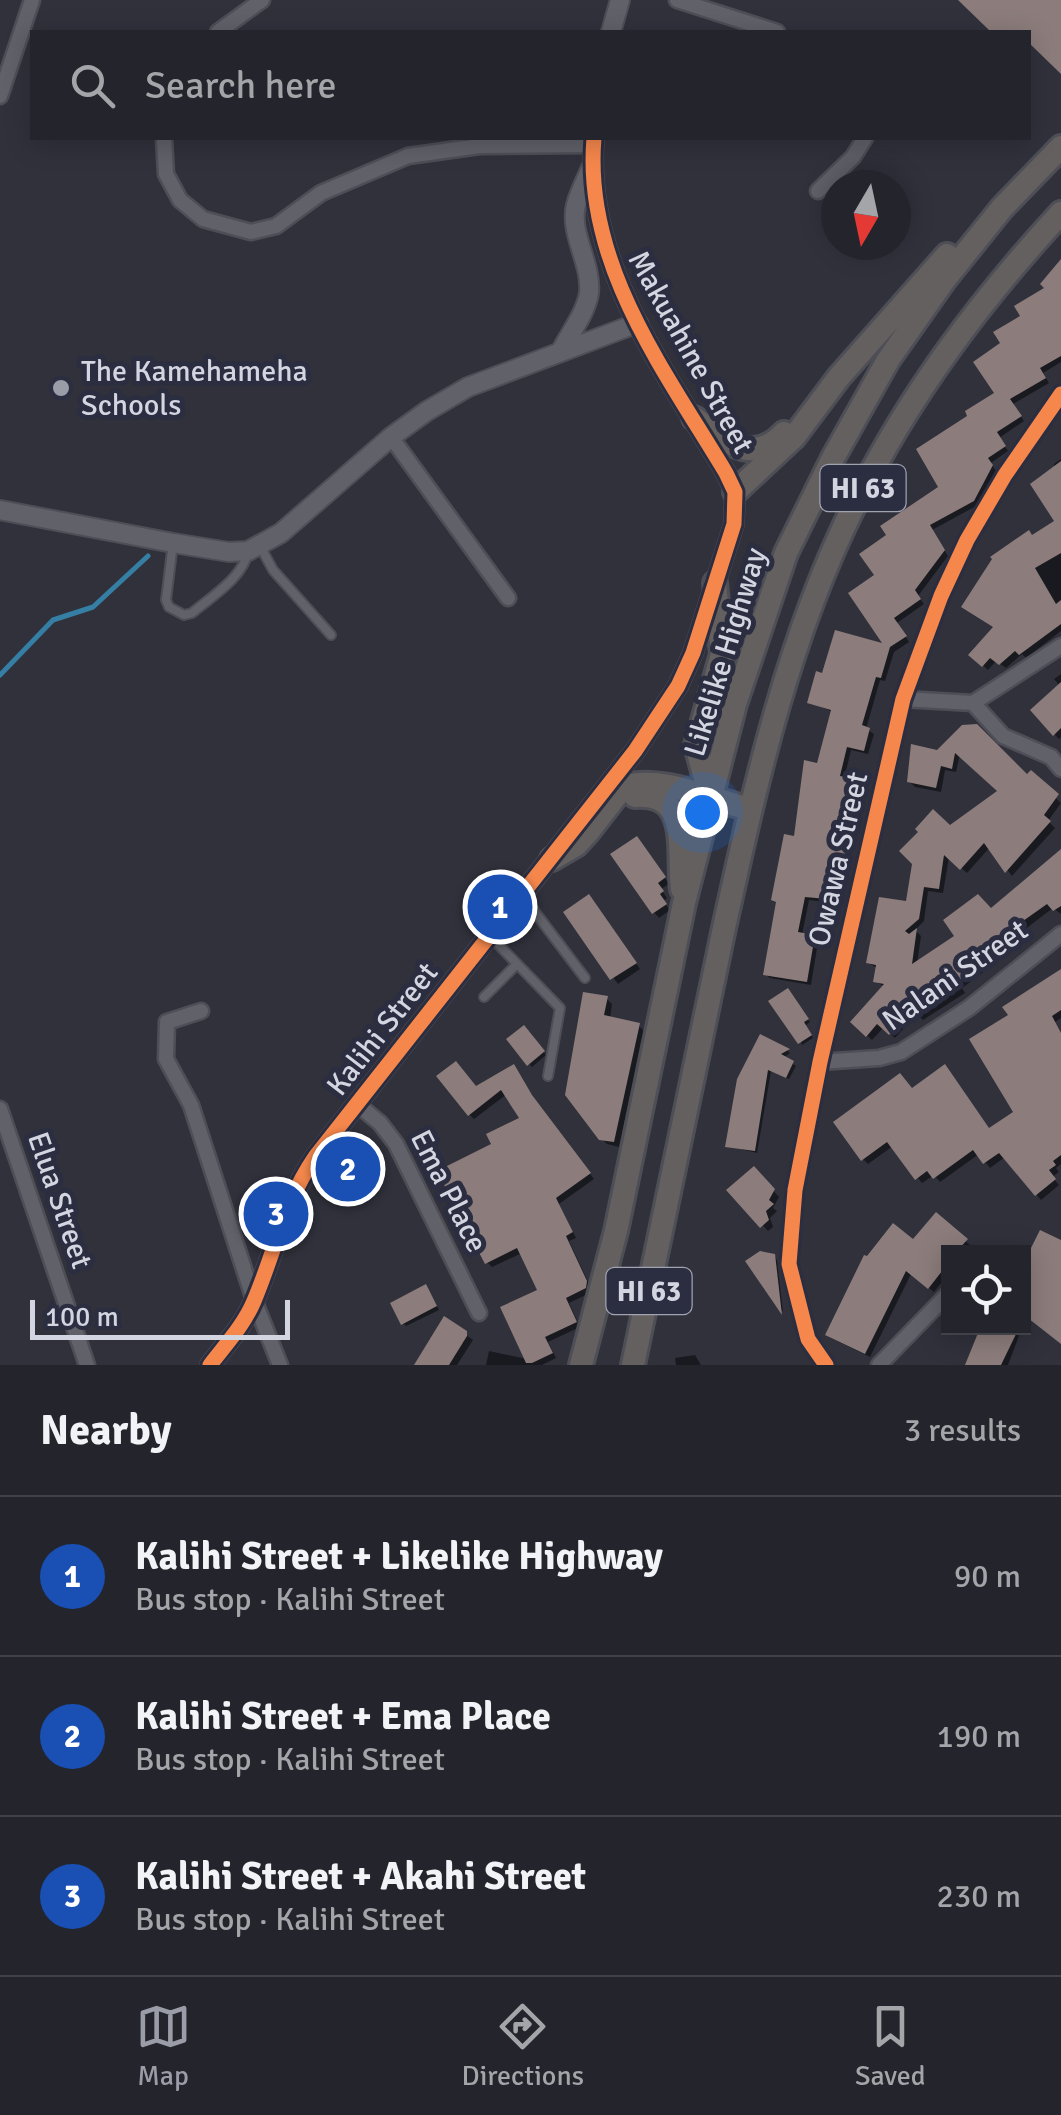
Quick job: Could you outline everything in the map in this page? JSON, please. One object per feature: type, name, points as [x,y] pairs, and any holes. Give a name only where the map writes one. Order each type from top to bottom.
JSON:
[{"type":"highway","name":"Likelike Highway","points":[[581,1365],[616,1231],[684,903],[750,652],[786,552],[888,360],[1002,208],[1061,147]]},
{"type":"highway","points":[[735,492],[794,436],[839,377],[969,231],[1002,208]]},
{"type":"highway","name":"HI 63","points":[[634,1365],[750,809],[774,712],[809,607],[854,505],[934,367],[1005,274],[1061,213]]},
{"type":"highway","points":[[694,418],[730,444],[745,450],[763,448],[780,439],[839,377]]},
{"type":"highway","points":[[712,800],[696,745],[722,654],[715,584]]},
{"type":"highway","points":[[552,859],[576,845],[623,787],[633,784],[668,788],[750,809]]},
{"type":"highway","points":[[588,832],[636,796],[660,800],[674,813],[680,832],[678,859],[684,903]]},
{"type":"street","points":[[0,96],[32,0]]},
{"type":"street","points":[[221,30],[262,0]]},
{"type":"street","points":[[612,30],[620,0]]},
{"type":"street","points":[[678,0],[771,30]]},
{"type":"street","points":[[164,140],[163,162],[180,200],[203,219],[251,232],[276,226],[321,193],[408,156],[480,146],[593,148],[575,206],[588,293],[584,309],[561,351]]},
{"type":"street","points":[[818,191],[853,157],[863,140]]},
{"type":"street","name":"Makuahine Street","points":[[593,148],[603,242],[616,282],[735,492],[734,524],[678,686],[600,797]]},
{"type":"street","points":[[0,510],[229,552],[254,548],[281,533],[390,436],[468,387],[638,323]]},
{"type":"street","name":"Owawa Street","points":[[826,1365],[808,1340],[789,1264],[795,1190],[820,1062],[904,699],[941,596],[967,540],[1005,474],[1061,394]]},
{"type":"street","points":[[390,436],[508,598]]},
{"type":"street","points":[[904,699],[973,703],[1061,646]]},
{"type":"street","points":[[973,703],[1003,736],[1051,757],[1061,769]]},
{"type":"street","name":"Kalihi Street","points":[[210,1365],[236,1332],[254,1300],[296,1187],[315,1157],[600,797]]},
{"type":"street","name":"Nalani Street","points":[[820,1062],[879,1058],[902,1052],[969,1008],[1061,934]]},
{"type":"street","points":[[202,1011],[167,1022],[166,1059],[191,1105],[254,1300],[280,1365]]},
{"type":"street","name":"Ema Place","points":[[358,1104],[396,1144],[479,1312]]},
{"type":"street","name":"Elua Street","points":[[0,1109],[88,1365]]},
{"type":"street","points":[[879,1365],[941,1301]]},
{"type":"lane","points":[[173,543],[166,600],[168,606],[184,616],[226,583],[254,548],[331,635]]},
{"type":"lane","points":[[522,895],[585,978]]},
{"type":"lane","points":[[490,936],[560,1008],[548,1076]]},
{"type":"lane","points":[[484,996],[517,964]]},
{"type":"building","points":[[958,0],[1061,0],[1061,74],[1031,45],[1031,30],[989,30]]},
{"type":"building","points":[[1061,259],[1061,356],[1040,368],[1046,378],[1010,399],[1022,416],[997,432],[1006,446],[988,458],[993,465],[974,501],[930,525],[945,550],[915,590],[921,599],[894,618],[907,636],[890,647],[881,678],[876,677],[862,725],[870,728],[864,751],[847,747],[840,776],[856,779],[849,819],[855,820],[851,838],[848,837],[838,900],[805,897],[798,932],[815,935],[807,982],[763,975],[776,902],[771,900],[784,834],[794,836],[804,760],[817,763],[831,710],[807,703],[816,671],[822,673],[835,630],[882,643],[848,593],[874,575],[859,554],[886,535],[880,526],[938,487],[916,449],[994,393],[973,362],[1000,343],[993,332],[1020,316],[1014,306],[1044,288],[1040,284]]},
{"type":"building","points":[[1061,461],[1061,553],[1035,568],[1056,604],[1061,600],[1061,624],[1019,655],[1015,651],[999,665],[990,658],[982,667],[968,655],[993,627],[961,607],[990,557],[1029,530],[1032,535],[1054,521],[1030,484]]},
{"type":"building","points":[[1061,682],[1061,728],[1053,736],[1030,710]]},
{"type":"building","points":[[977,724],[1027,774],[1031,770],[1059,794],[1044,815],[1051,821],[1005,873],[984,843],[960,870],[944,855],[939,889],[924,887],[919,919],[905,931],[909,934],[917,928],[912,964],[954,936],[943,920],[978,894],[991,908],[1061,849],[1061,906],[1053,911],[1047,904],[1016,926],[1020,932],[958,982],[961,987],[916,1017],[912,1010],[889,1035],[877,1024],[866,1037],[850,1022],[884,984],[873,982],[876,965],[866,963],[879,897],[906,901],[912,864],[899,851],[933,809],[950,825],[997,791],[955,753],[952,769],[941,766],[936,788],[907,782],[911,744],[937,750],[962,725]]},
{"type":"building","points":[[637,836],[666,877],[658,883],[667,904],[652,914],[610,854]]},
{"type":"building","points":[[589,894],[637,963],[610,980],[563,912]]},
{"type":"building","points":[[1061,969],[1061,1010],[1052,1016],[1061,1033],[1061,1155],[1049,1170],[1056,1179],[1035,1196],[999,1153],[983,1164],[973,1150],[933,1179],[927,1171],[915,1180],[887,1142],[861,1161],[833,1122],[900,1073],[912,1088],[945,1064],[989,1128],[1013,1112],[969,1039],[1008,1015],[1002,1007]]},
{"type":"building","points":[[788,988],[809,1019],[804,1022],[812,1035],[798,1044],[768,1001]]},
{"type":"building","points":[[583,992],[608,996],[604,1015],[640,1023],[614,1142],[599,1140],[565,1095]]},
{"type":"building","points":[[524,1025],[545,1051],[527,1066],[506,1039]]},
{"type":"building","points":[[760,1034],[790,1049],[781,1054],[794,1061],[786,1078],[768,1070],[755,1151],[725,1147],[737,1079]]},
{"type":"building","points":[[456,1061],[476,1086],[514,1064],[532,1095],[591,1173],[556,1198],[573,1232],[566,1236],[587,1281],[586,1288],[566,1298],[577,1322],[545,1337],[553,1353],[532,1363],[526,1363],[500,1307],[537,1290],[517,1248],[485,1264],[437,1171],[491,1144],[486,1134],[519,1118],[501,1090],[468,1116],[436,1076]]},
{"type":"building","points":[[754,1166],[775,1189],[769,1200],[774,1204],[766,1211],[769,1220],[760,1228],[726,1190]]},
{"type":"building","points":[[936,1212],[968,1239],[962,1245],[941,1245],[941,1272],[928,1289],[906,1271],[865,1354],[825,1335],[864,1255],[893,1223],[913,1239]]},
{"type":"building","points":[[1040,1230],[1061,1240],[1061,1344],[1031,1320],[1031,1248]]},
{"type":"building","points":[[760,1251],[775,1254],[782,1315],[745,1261]]},
{"type":"building","points":[[426,1284],[437,1306],[401,1325],[390,1303]]},
{"type":"building","points":[[444,1316],[467,1331],[467,1336],[449,1365],[414,1365]]},
{"type":"building","points":[[977,1335],[1016,1335],[1001,1365],[965,1365]]},
{"type":"waterway","points":[[0,675],[53,620],[93,607],[148,556]]},
{"type":"cycle path","points":[[210,1365],[250,1310],[288,1209],[315,1157],[635,751],[678,686],[693,653],[734,524],[735,492],[655,355],[615,272],[601,229],[594,184],[594,140]]},
{"type":"cycle path","points":[[826,1365],[808,1339],[789,1264],[795,1190],[820,1062],[903,699],[941,596],[967,540],[1005,475],[1061,394]]},
{"type":"place","name":"The Kamehameha Schools","points":[[61,388]]},
{"type":"place","name":"Kalihi Street + Likelike Highway","points":[[500,907]]},
{"type":"place","name":"Kalihi Street + Ema Place","points":[[348,1169]]},
{"type":"place","name":"Kalihi Street + Akahi Street","points":[[276,1214]]}]
